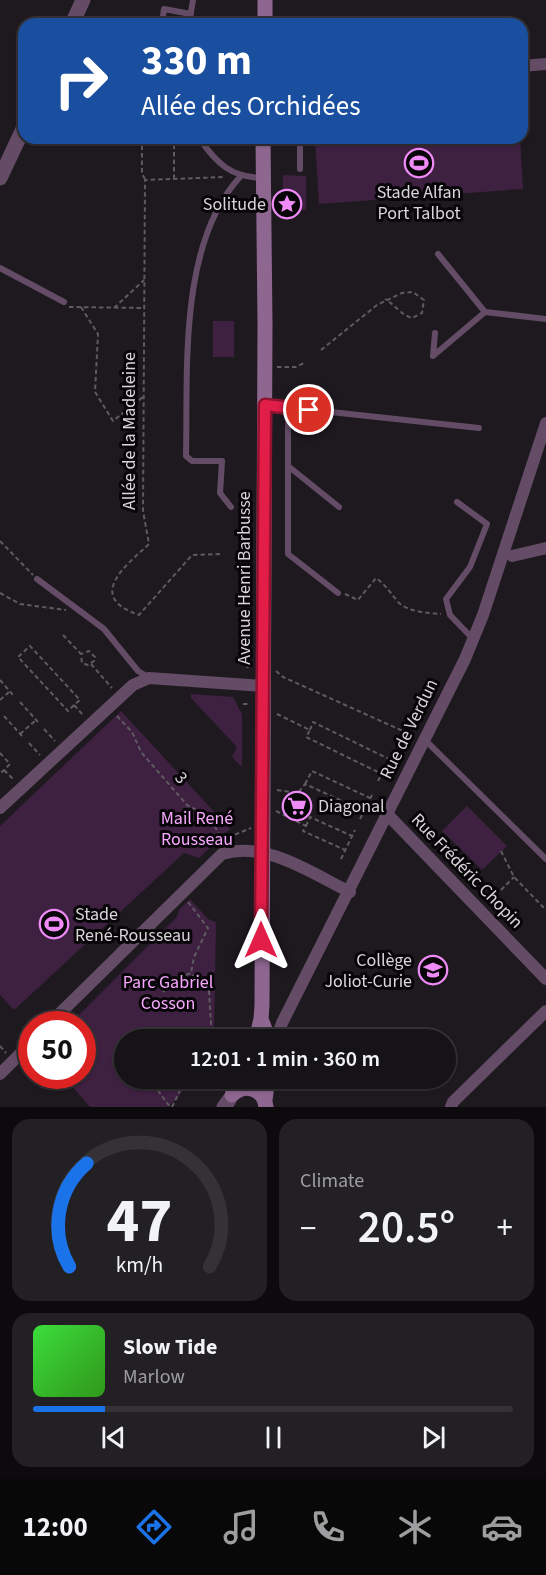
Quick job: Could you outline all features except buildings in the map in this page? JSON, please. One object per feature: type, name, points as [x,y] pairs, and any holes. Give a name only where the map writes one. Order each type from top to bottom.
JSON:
[{"type":"main road","points":[[265,0],[265,18]]},
{"type":"main road","name":"Avenue Henri Barbusse","points":[[259,1029],[261,1019],[263,810],[265,366],[263,144]]},
{"type":"main road","name":"Avenue Henri Barbusse","points":[[261,1019],[265,1029]]},
{"type":"main road","points":[[229,1102],[247,1088],[258,1091],[265,1103]]},
{"type":"street","points":[[75,18],[83,0]]},
{"type":"street","points":[[528,66],[546,64]]},
{"type":"street","points":[[0,178],[18,140]]},
{"type":"street","name":"Rue de Verdun","points":[[280,1029],[350,892],[473,639],[546,423]]},
{"type":"street","points":[[512,556],[546,548]]},
{"type":"street","points":[[0,808],[133,685],[149,678],[263,686]]},
{"type":"street","name":"Rue Frédéric Chopin","points":[[388,815],[546,979]]},
{"type":"street","points":[[62,1011],[222,854],[233,850],[262,853],[280,858],[350,892]]},
{"type":"street","points":[[451,1107],[453,1102],[546,1011]]},
{"type":"street","points":[[0,1074],[18,1056]]},
{"type":"lane","points":[[190,18],[193,0]]},
{"type":"lane","points":[[163,18],[164,9],[190,14]]},
{"type":"lane","points":[[204,144],[209,152],[240,177],[263,178]]},
{"type":"lane","points":[[300,144],[300,169]]},
{"type":"lane","points":[[231,507],[220,493],[222,461],[192,460],[186,456],[189,342],[197,274],[206,236],[219,207],[240,177]]},
{"type":"lane","points":[[438,254],[485,312],[546,319]]},
{"type":"lane","points":[[0,268],[64,304]]},
{"type":"lane","points":[[435,333],[433,356],[485,312]]},
{"type":"lane","points":[[265,405],[480,428]]},
{"type":"lane","points":[[288,408],[288,554],[338,593]]},
{"type":"lane","points":[[288,466],[339,507]]},
{"type":"lane","points":[[458,502],[487,524],[470,567],[446,599],[450,615],[473,639]]},
{"type":"lane","points":[[37,579],[105,629],[138,671],[149,678]]},
{"type":"lane","points":[[425,740],[546,859]]},
{"type":"path","name":"Allée de la Madeleine","points":[[142,144],[142,174],[145,180],[143,510],[149,544],[120,570],[112,587],[113,599],[123,610],[139,615],[192,555],[220,554]]},
{"type":"path","points":[[174,144],[174,179]]},
{"type":"path","points":[[145,180],[240,177]]},
{"type":"path","points":[[114,308],[144,280]]},
{"type":"path","points":[[321,350],[385,299],[413,292],[424,300],[425,307],[418,317],[406,317],[396,305],[385,299]]},
{"type":"path","points":[[64,304],[81,307],[144,308]]},
{"type":"path","points":[[81,307],[98,334],[95,392],[113,421],[144,396]]},
{"type":"path","points":[[265,366],[296,367],[306,362]]},
{"type":"path","points":[[0,541],[37,579]]},
{"type":"path","points":[[338,593],[340,590],[358,600],[376,578],[400,604],[408,608],[450,615]]},
{"type":"path","points":[[0,593],[20,604],[38,608],[78,610]]},
{"type":"path","points":[[63,635],[81,654],[82,663],[91,664],[112,688]]},
{"type":"path","points":[[30,646],[80,700],[74,705],[68,711],[18,657],[30,646]]},
{"type":"path","points":[[81,654],[89,651],[93,653],[94,661],[91,664]]},
{"type":"path","points":[[274,670],[283,677],[425,740]]},
{"type":"path","points":[[0,680],[13,695]]},
{"type":"path","points":[[0,700],[10,691]]},
{"type":"path","points":[[4,716],[21,735],[37,721],[20,702]]},
{"type":"path","points":[[74,705],[83,715]]},
{"type":"path","name":"3","points":[[109,707],[132,732],[141,752],[187,805],[210,817],[222,840],[246,828]]},
{"type":"path","points":[[274,713],[310,730]]},
{"type":"path","points":[[382,774],[306,738],[313,722],[389,759]]},
{"type":"path","points":[[44,729],[55,741]]},
{"type":"path","points":[[397,742],[403,731]]},
{"type":"path","points":[[29,743],[40,756]]},
{"type":"path","points":[[0,753],[10,764],[0,774]]},
{"type":"path","points":[[378,782],[392,753]]},
{"type":"path","points":[[4,770],[14,780]]},
{"type":"path","points":[[277,790],[298,793],[312,771],[370,798]]},
{"type":"path","points":[[305,784],[364,811]]},
{"type":"path","points":[[360,819],[373,793]]},
{"type":"path","points":[[263,810],[277,812],[306,826]]},
{"type":"path","points":[[345,850],[303,831],[310,817],[352,836]]},
{"type":"path","points":[[341,859],[355,830]]},
{"type":"path","points":[[501,851],[514,877],[546,910]]},
{"type":"path","points":[[501,890],[514,877]]},
{"type":"path","points":[[180,894],[208,928],[194,957],[191,973]]},
{"type":"path","points":[[163,992],[174,979],[191,973]]},
{"type":"path","points":[[191,973],[209,991],[211,1024],[208,1029]]},
{"type":"path","points":[[157,1089],[171,1107],[180,1089]]},
{"type":"green space","name":"Stade Alfan Port Talbot","points":[[315,144],[520,144],[523,189],[319,204]]},
{"type":"green space","points":[[283,175],[306,176],[306,210],[282,210]]},
{"type":"green space","points":[[213,321],[234,321],[234,357],[213,357]]},
{"type":"green space","points":[[191,694],[233,697],[242,714],[242,767],[232,757],[237,747],[191,698]]},
{"type":"green space","name":"Stade René-Rousseau","points":[[121,711],[230,829],[199,858],[184,853],[14,1010],[0,995],[0,826]]},
{"type":"green space","points":[[467,806],[507,846],[482,870],[442,831]]},
{"type":"green space","name":"Parc Gabriel Cosson","points":[[190,899],[208,919],[216,922],[214,1029],[114,1029],[114,1089],[184,1089],[177,1099],[167,1107],[90,1107],[74,1089],[96,1089],[96,1011],[83,1011],[177,917],[179,910]]},
{"type":"place","name":"Stade Alfan Port Talbot","points":[[419,163]]},
{"type":"place","name":"Solitude","points":[[287,204]]},
{"type":"place","name":"Diagonal","points":[[297,806]]},
{"type":"place","name":"Stade René-Rousseau","points":[[54,924]]},
{"type":"place","name":"Collège Joliot-Curie","points":[[433,970]]},
{"type":"route","points":[[261,940],[265,405],[309,410]]},
{"type":"park label","name":"Mail René Rousseau","points":[[197,828]]}]
